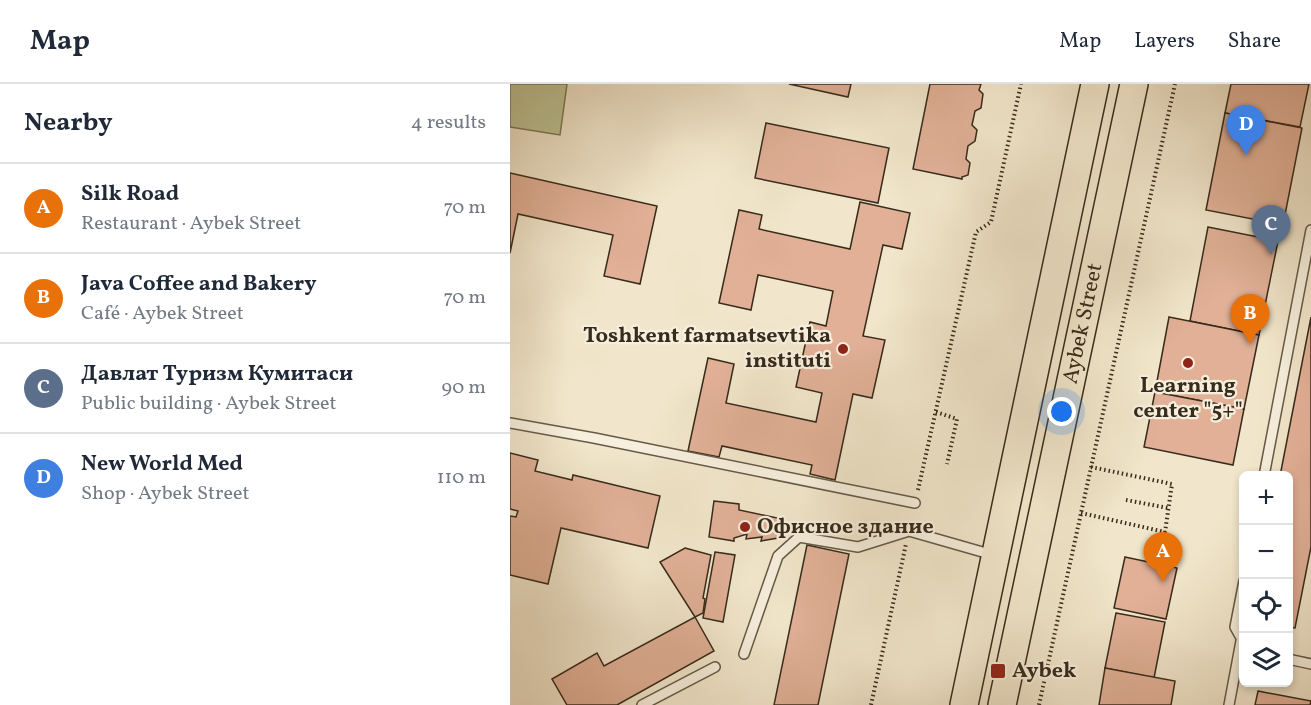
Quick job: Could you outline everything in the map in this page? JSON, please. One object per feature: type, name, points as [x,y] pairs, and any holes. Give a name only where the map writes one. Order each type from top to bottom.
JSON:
[{"type":"main road","name":"Aybek Street","points":[[1002,705],[1134,84]]},
{"type":"main road","name":"Aybek Street","points":[[964,705],[1090,97]]},
{"type":"lane","points":[[1265,471],[1311,230]]},
{"type":"lane","points":[[510,423],[915,503]]},
{"type":"lane","points":[[744,654],[778,556],[799,537],[858,547],[909,531],[995,555]]},
{"type":"lane","points":[[1239,604],[1234,627],[1239,636]]},
{"type":"lane","points":[[1229,705],[1239,657]]},
{"type":"lane","points":[[1293,660],[1311,664]]},
{"type":"lane","points":[[642,705],[715,666]]},
{"type":"path","points":[[915,503],[976,232],[991,222],[1021,84]]},
{"type":"path","points":[[1040,705],[1175,84]]},
{"type":"path","points":[[936,412],[957,419],[947,464]]},
{"type":"path","points":[[1081,513],[1165,532],[1172,484],[1091,467]]},
{"type":"path","points":[[1126,500],[1168,508]]},
{"type":"path","points":[[871,705],[909,531]]},
{"type":"green space","points":[[510,84],[567,84],[560,135],[510,127]]},
{"type":"building","points":[[789,84],[851,84],[848,97]]},
{"type":"building","points":[[930,84],[981,84],[979,90],[983,94],[981,108],[975,111],[972,125],[977,130],[975,141],[968,146],[966,159],[970,163],[968,175],[962,179],[913,169]]},
{"type":"building","points":[[1231,84],[1309,84],[1300,127],[1225,113]]},
{"type":"building","points":[[1225,113],[1302,128],[1283,225],[1206,210]]},
{"type":"building","points":[[766,123],[889,148],[878,203],[755,178]]},
{"type":"building","points":[[510,173],[657,206],[640,284],[604,276],[613,235],[518,214],[510,253]]},
{"type":"building","name":"Toshkent farmatsevtika instituti","points":[[860,202],[910,213],[902,249],[883,245],[863,336],[885,340],[872,398],[853,394],[835,480],[810,474],[812,465],[722,446],[719,457],[688,451],[708,358],[734,364],[726,403],[816,422],[822,393],[796,387],[810,322],[826,326],[833,291],[758,275],[751,310],[719,303],[739,210],[762,215],[759,229],[850,249]]},
{"type":"building","points":[[1208,227],[1278,241],[1259,335],[1190,321]]},
{"type":"building","points":[[1169,317],[1259,335],[1244,409],[1155,392]]},
{"type":"building","points":[[1311,317],[1311,547],[1295,628],[1293,628],[1293,471],[1281,471]]},
{"type":"building","points":[[1155,392],[1244,409],[1233,465],[1144,447]]},
{"type":"building","points":[[510,453],[538,460],[535,471],[572,480],[573,475],[660,496],[648,548],[561,528],[548,584],[510,575],[510,516],[516,517],[518,511],[510,509]]},
{"type":"building","name":"Офисное здание","points":[[714,501],[739,504],[739,510],[782,519],[778,538],[761,541],[762,537],[746,539],[747,534],[734,538],[734,541],[709,537]]},
{"type":"building","points":[[807,545],[849,554],[818,705],[774,705]]},
{"type":"building","name":"Офисное здание","points":[[685,548],[711,555],[703,598],[705,599],[703,613],[695,617],[660,562]]},
{"type":"building","points":[[715,552],[735,555],[723,622],[703,618]]},
{"type":"building","points":[[1125,557],[1177,568],[1166,619],[1114,608]]},
{"type":"building","points":[[1116,613],[1165,622],[1154,678],[1105,668]]},
{"type":"building","points":[[695,617],[714,651],[617,705],[567,705],[552,679],[597,653],[604,666]]},
{"type":"building","points":[[1105,668],[1175,681],[1171,705],[1099,705]]},
{"type":"building","points":[[1258,691],[1311,701],[1310,705],[1255,705]]},
{"type":"place","name":"New World Med","points":[[1246,155]]},
{"type":"place","name":"Давлат Туризм Кумитаси","points":[[1271,255]]},
{"type":"place","name":"Java Coffee and Bakery","points":[[1250,344]]},
{"type":"place","name":"Toshkent farmatsevtika instituti","points":[[843,349]]},
{"type":"place","name":"Learning center \"5+\"","points":[[1188,363]]},
{"type":"place","name":"Офисное здание","points":[[745,527]]},
{"type":"place","name":"Silk Road","points":[[1163,582]]},
{"type":"place","name":"Aybek","points":[[998,671]]}]
